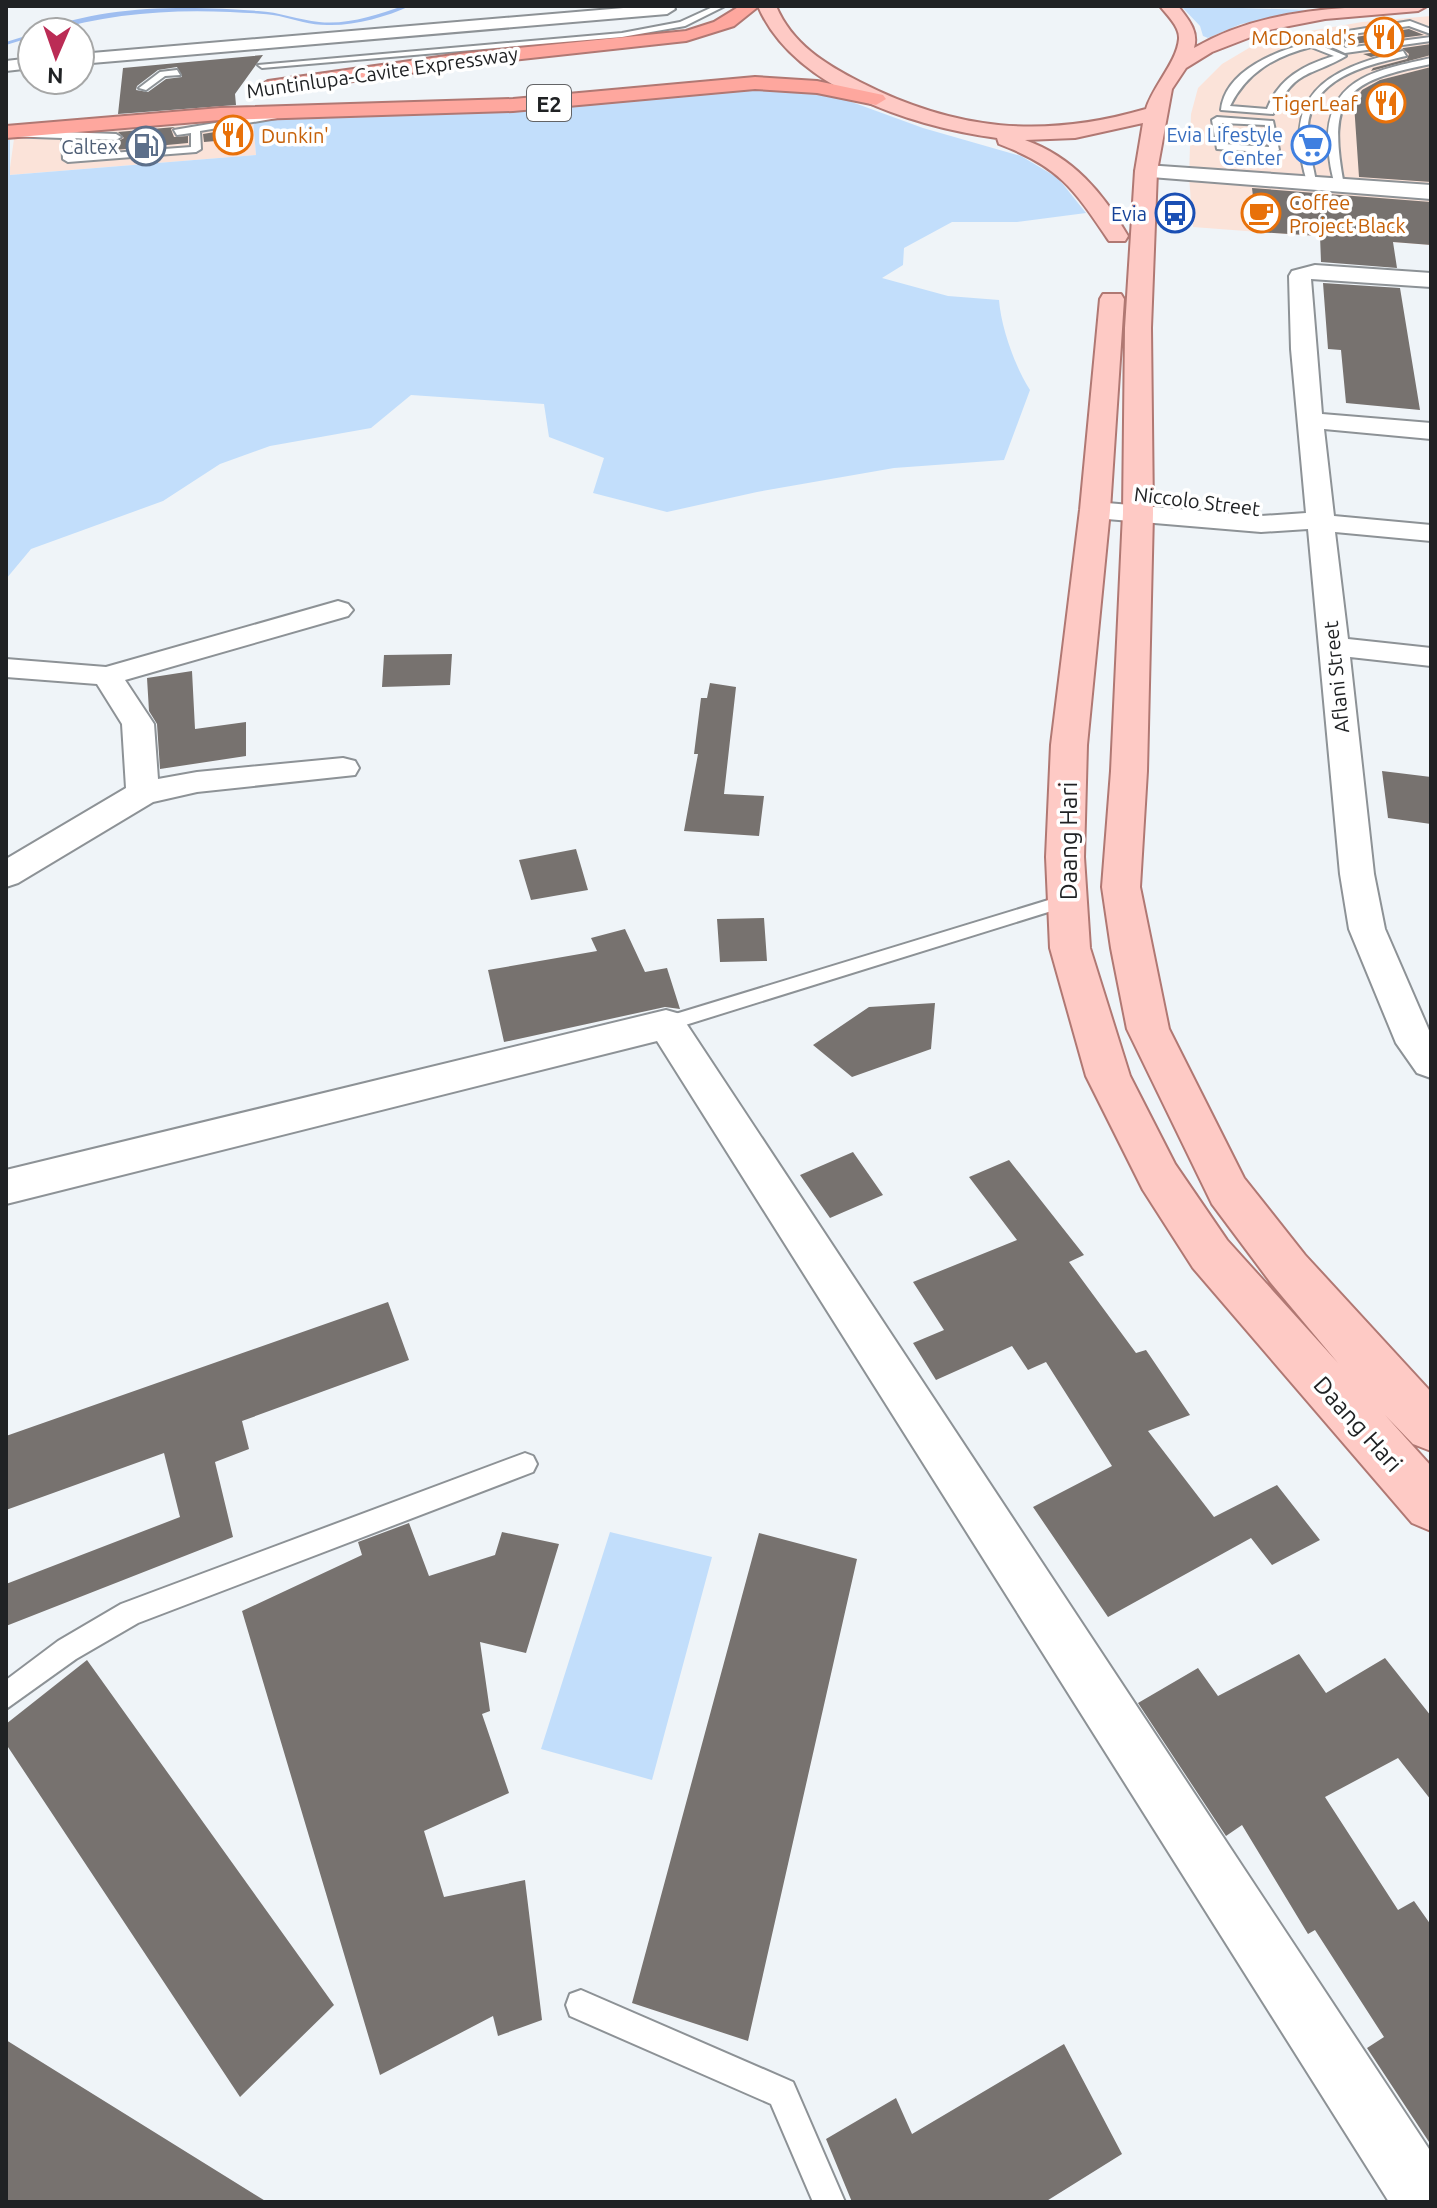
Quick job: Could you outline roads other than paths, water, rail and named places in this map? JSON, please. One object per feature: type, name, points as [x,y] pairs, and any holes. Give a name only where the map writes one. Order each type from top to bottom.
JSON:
[{"type":"highway","name":"Muntinlupa-Cavite Expressway","points":[[256,89],[467,59],[686,36],[715,29],[742,15],[750,6]]},
{"type":"highway","name":"Muntinlupa-Cavite Expressway","points":[[6,132],[220,114],[513,105],[755,83],[817,87],[876,99]]},
{"type":"highway","points":[[17,111],[184,97]]},
{"type":"main road","points":[[767,6],[776,27],[801,54],[876,99],[1092,165]]},
{"type":"main road","points":[[1169,6],[1187,29],[1187,45],[1179,64]]},
{"type":"main road","points":[[1269,6],[1279,6]]},
{"type":"main road","points":[[1179,64],[1221,39],[1270,25],[1349,11],[1418,6]]},
{"type":"main road","name":"Daang Hari","points":[[1179,64],[1162,89],[1155,113],[1147,166],[1138,328],[1117,502],[1069,745],[1065,857],[1070,948],[1108,1076],[1159,1177],[1210,1254],[1431,1505]]},
{"type":"main road","points":[[985,133],[1059,135],[1090,132],[1155,113]]},
{"type":"main road","points":[[1038,150],[1079,181],[1093,197],[1117,236]]},
{"type":"main road","name":"Daang Hari","points":[[1120,195],[1117,236],[1117,502],[1129,771],[1121,887],[1148,1029],[1228,1191],[1288,1269],[1357,1349],[1431,1427]]},
{"type":"street","points":[[96,58],[667,9]]},
{"type":"street","points":[[1147,166],[1337,179],[1431,181]]},
{"type":"street","points":[[1337,179],[1431,192]]},
{"type":"street","name":"Aflani Street","points":[[1431,280],[1315,271],[1300,276],[1310,420],[1308,521],[1332,646],[1357,874],[1367,929],[1415,1043],[1431,1063]]},
{"type":"street","points":[[1310,420],[1431,431]]},
{"type":"street","name":"Niccolo Street","points":[[1117,502],[1261,524],[1308,521],[1431,533]]},
{"type":"street","points":[[6,668],[107,676],[338,610]]},
{"type":"street","points":[[1332,646],[1431,657]]},
{"type":"street","points":[[107,676],[138,724],[143,793]]},
{"type":"street","points":[[6,875],[143,793],[197,782],[343,768]]},
{"type":"street","points":[[6,1187],[666,1024],[1426,2202]]},
{"type":"lane","points":[[262,65],[622,35],[682,24],[721,6]]},
{"type":"lane","points":[[1431,32],[1410,23],[1315,37],[1345,51],[1431,39]]},
{"type":"lane","points":[[1312,44],[1342,56],[1300,74],[1275,94],[1270,112],[1224,108],[1235,85],[1260,63],[1312,44]]},
{"type":"lane","points":[[1310,177],[1303,125],[1305,115],[1327,80],[1371,62],[1431,50]]},
{"type":"lane","points":[[1337,179],[1329,137],[1333,117],[1344,94],[1364,79],[1401,66],[1431,61]]},
{"type":"lane","points":[[1260,63],[1273,67]]},
{"type":"lane","points":[[1287,70],[1327,80]]},
{"type":"lane","points":[[143,88],[163,74],[177,73]]},
{"type":"lane","points":[[1245,77],[1258,79]]},
{"type":"lane","points":[[1272,81],[1297,85]]},
{"type":"lane","points":[[1309,87],[1321,89]]},
{"type":"lane","points":[[177,132],[305,110]]},
{"type":"lane","points":[[1217,120],[1270,123],[1274,150],[1220,147],[1217,120]]},
{"type":"lane","points":[[66,135],[68,159],[196,149],[195,129]]},
{"type":"lane","points":[[6,132],[116,137]]},
{"type":"lane","points":[[666,1024],[1068,900]]},
{"type":"lane","points":[[6,1696],[67,1650],[130,1613],[525,1464]]},
{"type":"lane","points":[[581,2005],[782,2093],[829,2202]]},
{"type":"waterway","points":[[96,18],[148,11],[202,10],[256,12],[328,24],[363,19],[408,6]]},
{"type":"waterway","points":[[6,44],[16,41]]},
{"type":"place","name":"McDonald's","points":[[1384,37]]},
{"type":"place","name":"TigerLeaf","points":[[1386,103]]},
{"type":"place","name":"Dunkin'","points":[[233,135]]},
{"type":"place","name":"Evia Lifestyle Center","points":[[1311,145]]},
{"type":"place","name":"Caltex","points":[[146,146]]},
{"type":"place","name":"Evia","points":[[1175,213]]},
{"type":"place","name":"Coffee Project Black","points":[[1261,213]]}]
